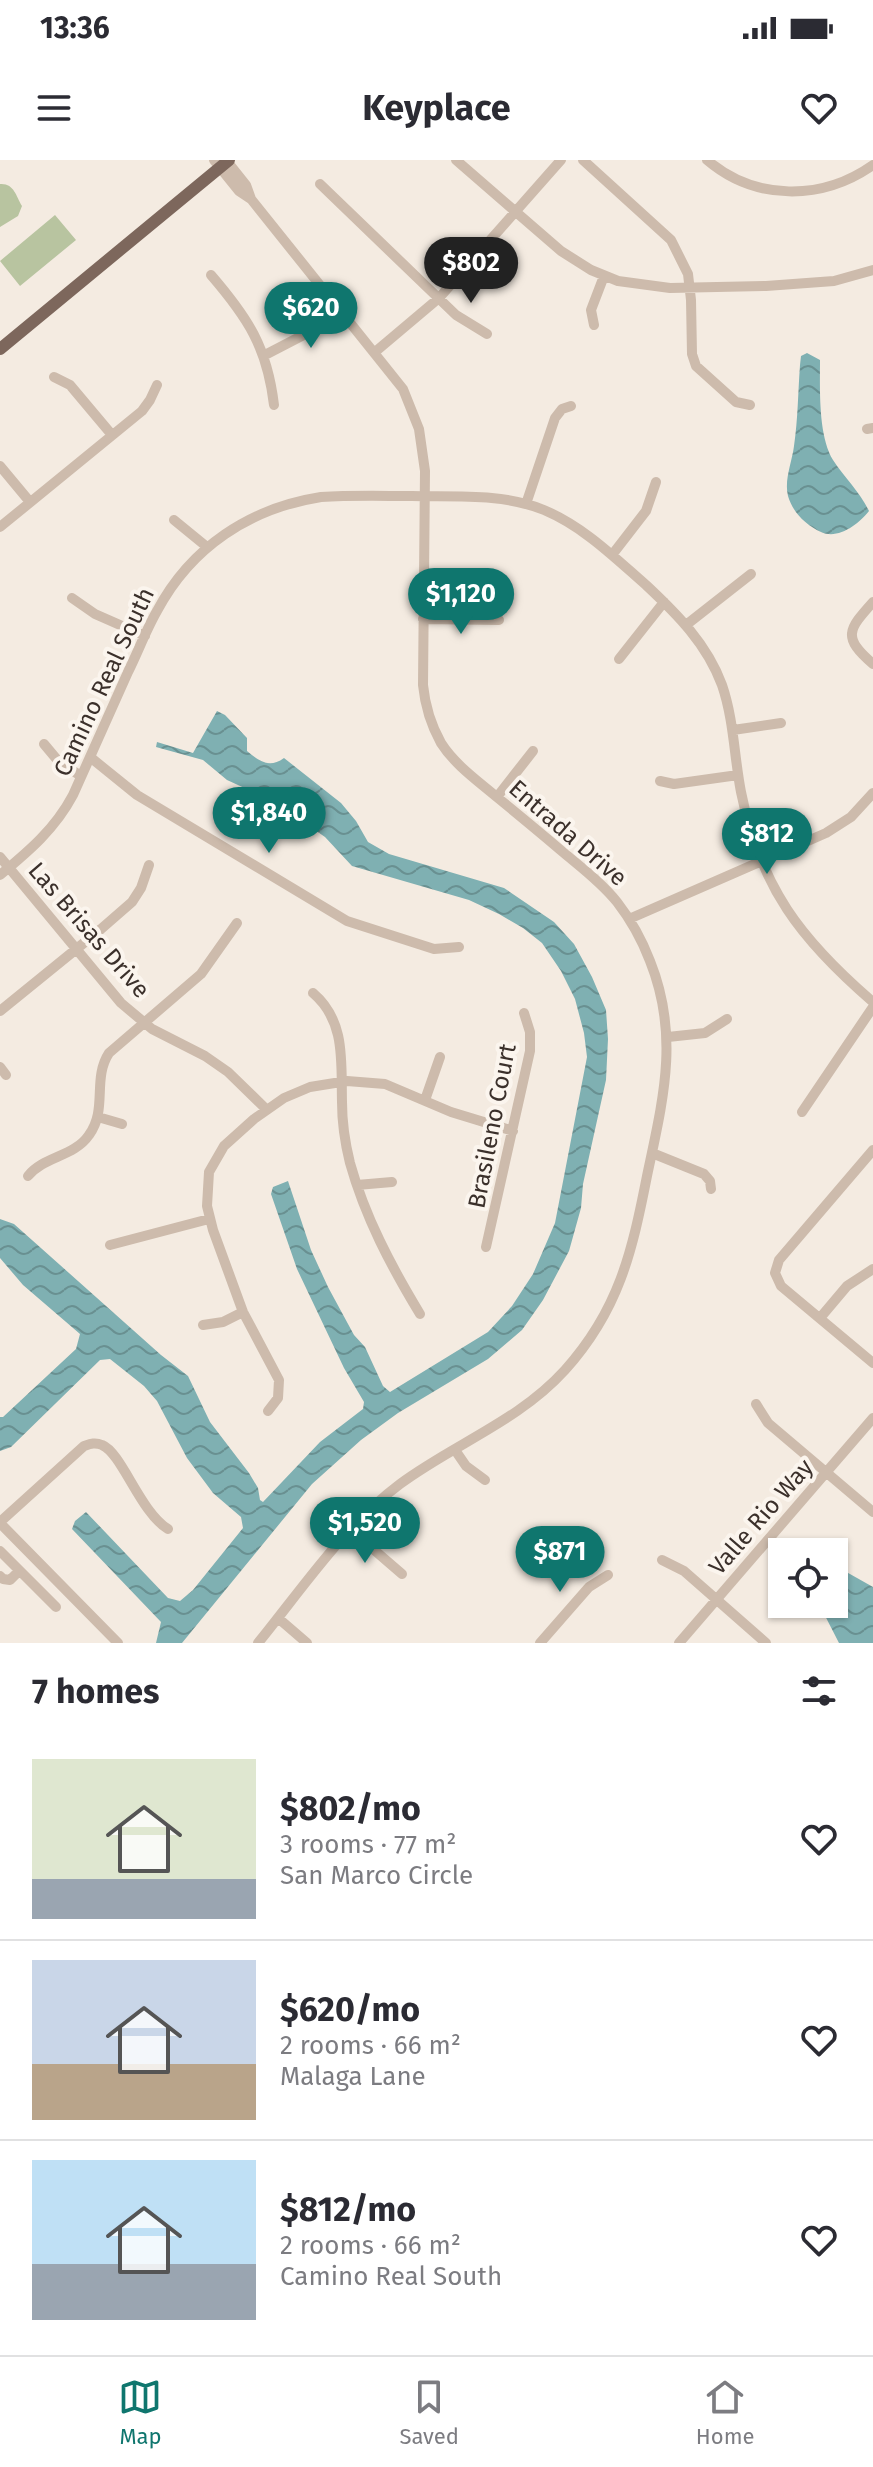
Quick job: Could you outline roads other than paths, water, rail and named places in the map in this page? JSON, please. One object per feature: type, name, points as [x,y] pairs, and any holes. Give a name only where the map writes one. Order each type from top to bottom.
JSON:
[{"type":"main road","points":[[0,349],[223,162]]},
{"type":"street","points":[[456,160],[574,261],[604,276],[642,286],[690,288],[816,283],[873,270]]},
{"type":"street","points":[[375,352],[439,298],[561,160]]},
{"type":"street","points":[[583,160],[671,240],[683,262],[690,288],[692,354],[696,366],[736,402],[750,405]]},
{"type":"street","points":[[707,160],[744,183],[786,192],[830,186],[873,165]]},
{"type":"street","name":"Entrada Drive","points":[[223,162],[239,191],[251,199],[375,352],[403,389],[414,414],[424,458],[423,685],[434,728],[455,761],[598,881],[629,919],[658,981],[668,1037],[666,1087],[632,1250],[610,1305],[591,1336],[566,1368],[537,1397],[398,1486],[351,1530],[258,1643]]},
{"type":"street","points":[[320,184],[456,315],[487,334]]},
{"type":"street","points":[[211,275],[241,310],[263,356],[274,405]]},
{"type":"street","points":[[594,325],[591,310],[604,276]]},
{"type":"street","points":[[263,356],[344,314]]},
{"type":"street","points":[[54,377],[70,385],[112,435]]},
{"type":"street","points":[[0,527],[144,408],[157,385]]},
{"type":"street","points":[[526,504],[555,418],[562,409],[571,406]]},
{"type":"street","points":[[0,466],[30,502]]},
{"type":"street","points":[[612,555],[646,511],[656,482]]},
{"type":"street","name":"Camino Real South","points":[[4,871],[38,843],[59,819],[166,595],[207,547],[249,519],[300,501],[343,496],[495,499],[544,510],[579,529],[612,555],[686,625],[714,667],[729,707],[738,775],[761,861],[779,898],[808,940],[873,1004]]},
{"type":"street","points":[[174,520],[207,547]]},
{"type":"street","points":[[686,625],[751,574]]},
{"type":"street","points":[[72,598],[95,614],[145,636]]},
{"type":"street","points":[[619,659],[664,602]]},
{"type":"street","points":[[873,602],[855,624],[852,634],[858,651],[873,664]]},
{"type":"street","points":[[423,619],[499,620]]},
{"type":"street","points":[[733,730],[781,723]]},
{"type":"street","points":[[44,744],[59,762],[81,776]]},
{"type":"street","points":[[497,797],[533,751]]},
{"type":"street","points":[[90,757],[137,795],[347,921],[434,949],[459,947]]},
{"type":"street","points":[[660,781],[674,784],[738,775]]},
{"type":"street","points":[[629,919],[839,825],[873,793]]},
{"type":"street","name":"Las Brisas Drive","points":[[0,857],[4,871],[121,1003],[145,1023],[217,1064],[242,1083],[266,1109]]},
{"type":"street","points":[[0,1011],[132,902],[149,865]]},
{"type":"street","points":[[28,1176],[38,1166],[76,1148],[89,1135],[98,1117],[101,1096],[99,1078],[109,1053],[201,974],[237,923]]},
{"type":"street","points":[[313,993],[334,1018],[341,1045],[345,1142],[357,1185],[384,1252],[420,1314]]},
{"type":"street","points":[[802,1112],[873,1004]]},
{"type":"street","name":"Brasileno Court","points":[[486,1247],[530,1051],[530,1032],[524,1013]]},
{"type":"street","points":[[668,1037],[705,1033],[727,1019]]},
{"type":"street","points":[[425,1100],[440,1057]]},
{"type":"street","points":[[268,1411],[278,1398],[279,1380],[243,1312],[209,1219],[207,1182],[213,1162],[224,1146],[266,1109],[284,1098],[310,1087],[342,1081],[385,1084],[475,1120],[513,1131]]},
{"type":"street","points":[[98,1117],[122,1124]]},
{"type":"street","points":[[873,1150],[779,1260],[775,1269],[781,1286],[873,1363]]},
{"type":"street","points":[[652,1153],[704,1174],[710,1181],[711,1189]]},
{"type":"street","points":[[357,1185],[392,1182]]},
{"type":"street","points":[[110,1245],[209,1219]]},
{"type":"street","points":[[820,1318],[847,1286],[873,1269]]},
{"type":"street","points":[[203,1325],[223,1322],[243,1312]]},
{"type":"street","points":[[756,1404],[768,1423],[873,1512]]},
{"type":"street","name":"Valle Rio Way","points":[[679,1643],[873,1418]]},
{"type":"street","points":[[118,1643],[0,1523],[84,1446],[94,1443],[109,1450],[150,1514],[168,1529]]},
{"type":"street","points":[[455,1450],[473,1473],[485,1480]]},
{"type":"street","points":[[351,1530],[402,1574]]},
{"type":"street","points":[[0,1551],[56,1607]]},
{"type":"street","points":[[662,1560],[684,1571],[766,1643]]},
{"type":"street","points":[[0,1576],[10,1580],[19,1571]]},
{"type":"street","points":[[540,1643],[589,1587],[608,1575]]},
{"type":"street","points":[[278,1618],[307,1643]]},
{"type":"water","points":[[807,353],[820,360],[821,412],[828,450],[869,511],[854,525],[834,534],[821,532],[805,522],[793,508],[787,490],[801,356]]},
{"type":"water","points":[[217,711],[247,738],[247,751],[256,758],[274,763],[284,758],[341,803],[368,842],[389,854],[504,888],[554,922],[574,944],[606,1010],[606,1080],[583,1184],[581,1208],[569,1251],[543,1300],[522,1330],[488,1359],[398,1413],[361,1440],[312,1484],[182,1643],[156,1643],[161,1622],[72,1529],[75,1521],[86,1512],[168,1598],[180,1601],[193,1590],[243,1528],[241,1517],[213,1493],[187,1458],[157,1401],[144,1386],[110,1359],[100,1360],[11,1447],[0,1451],[0,1417],[76,1349],[80,1334],[23,1285],[0,1258],[0,1219],[14,1224],[188,1376],[210,1422],[249,1473],[263,1502],[320,1442],[363,1409],[364,1402],[344,1368],[297,1269],[271,1194],[273,1187],[288,1181],[311,1250],[328,1287],[354,1335],[365,1347],[383,1386],[390,1392],[488,1332],[512,1306],[533,1274],[555,1223],[587,1057],[575,999],[542,943],[523,928],[469,900],[352,866],[325,837],[273,801],[227,780],[203,760],[156,747],[157,742],[193,753]]},
{"type":"water","points":[[848,1573],[873,1587],[873,1643],[839,1643],[826,1618],[848,1618]]}]
